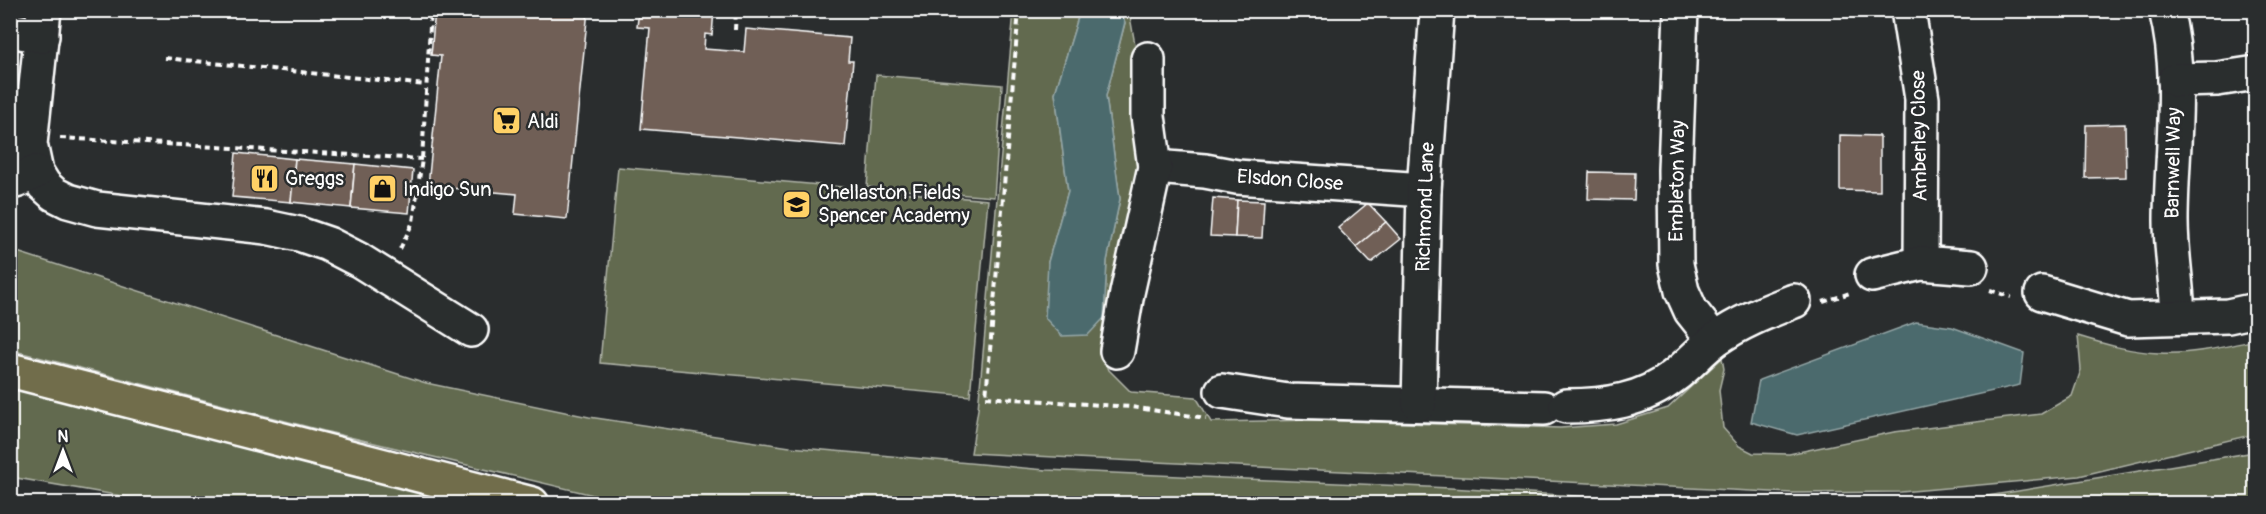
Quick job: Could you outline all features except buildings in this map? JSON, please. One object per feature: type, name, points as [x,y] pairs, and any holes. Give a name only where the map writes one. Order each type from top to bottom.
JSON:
[{"type":"highway","points":[[10,370],[532,504]]},
{"type":"street","name":"Richmond Lane","points":[[1419,404],[1424,190],[1437,10]]},
{"type":"street","name":"Embleton Way","points":[[1681,10],[1675,170],[1676,264],[1682,291],[1691,311],[1714,340]]},
{"type":"street","name":"Amberley Close","points":[[1908,10],[1922,99],[1921,263]]},
{"type":"street","name":"Barnwell Way","points":[[2166,10],[2172,36],[2175,80],[2171,223],[2178,317]]},
{"type":"street","points":[[32,26],[30,144],[23,177],[44,185],[54,194],[68,201],[97,209],[266,227],[299,234],[349,255],[471,330]]},
{"type":"street","points":[[1117,351],[1155,167],[1148,116],[1148,59]]},
{"type":"street","points":[[2175,80],[2217,79],[2256,73]]},
{"type":"street","name":"Elsdon Close","points":[[1155,167],[1205,171],[1237,177],[1424,190]]},
{"type":"street","points":[[1864,284],[1921,263],[1978,278]]},
{"type":"street","points":[[2028,296],[2128,319],[2242,313]]},
{"type":"street","points":[[1214,404],[1288,401],[1465,406],[1597,406],[1631,399],[1652,391],[1674,376],[1714,340],[1748,319],[1805,302]]},
{"type":"path","points":[[387,278],[413,222],[422,159],[431,10]]},
{"type":"path","points":[[735,30],[736,10]]},
{"type":"path","points":[[1019,10],[986,396],[1131,407],[1214,404]]},
{"type":"path","points":[[165,58],[426,85]]},
{"type":"path","points":[[52,137],[422,159]]},
{"type":"path","points":[[1978,278],[2028,296]]},
{"type":"path","points":[[1805,302],[1864,284]]},
{"type":"green space","points":[[1014,11],[1080,11],[1055,93],[1068,191],[1048,262],[1104,318],[1107,261],[1120,199],[1106,96],[1125,23],[1120,11],[1129,11],[1136,50],[1131,112],[1137,165],[1133,219],[1114,309],[1107,368],[1131,392],[1196,397],[1211,422],[1313,420],[1560,428],[1616,424],[1668,408],[1722,358],[1724,369],[1719,390],[1723,428],[1739,446],[1753,453],[1789,454],[1894,432],[2041,414],[2072,396],[2081,370],[2078,336],[2128,349],[2171,353],[2207,350],[2255,340],[2255,434],[2079,476],[1901,492],[1793,493],[971,453],[978,409]]},
{"type":"green space","points":[[876,75],[1002,85],[994,197],[867,187]]},
{"type":"green space","points":[[618,167],[988,200],[970,396],[600,363]]},
{"type":"green space","points":[[11,250],[426,383],[589,417],[790,447],[1046,470],[1732,503],[627,503],[324,431],[11,350]]},
{"type":"green space","points":[[10,384],[477,503],[168,504],[11,477]]},
{"type":"green space","points":[[2255,452],[2255,503],[1862,503],[1963,500]]},
{"type":"water","points":[[1080,11],[1120,11],[1125,22],[1106,96],[1120,199],[1107,261],[1104,318],[1088,335],[1062,336],[1045,318],[1048,262],[1068,191],[1055,93]]},
{"type":"water","points":[[1916,322],[1952,327],[2024,353],[2020,385],[1797,435],[1751,422],[1759,380]]},
{"type":"place","name":"Aldi","points":[[506,121]]},
{"type":"place","name":"Greggs","points":[[264,178]]},
{"type":"place","name":"Indigo Sun","points":[[382,189]]},
{"type":"place","name":"Chellaston Fields Spencer Academy","points":[[797,204]]}]
